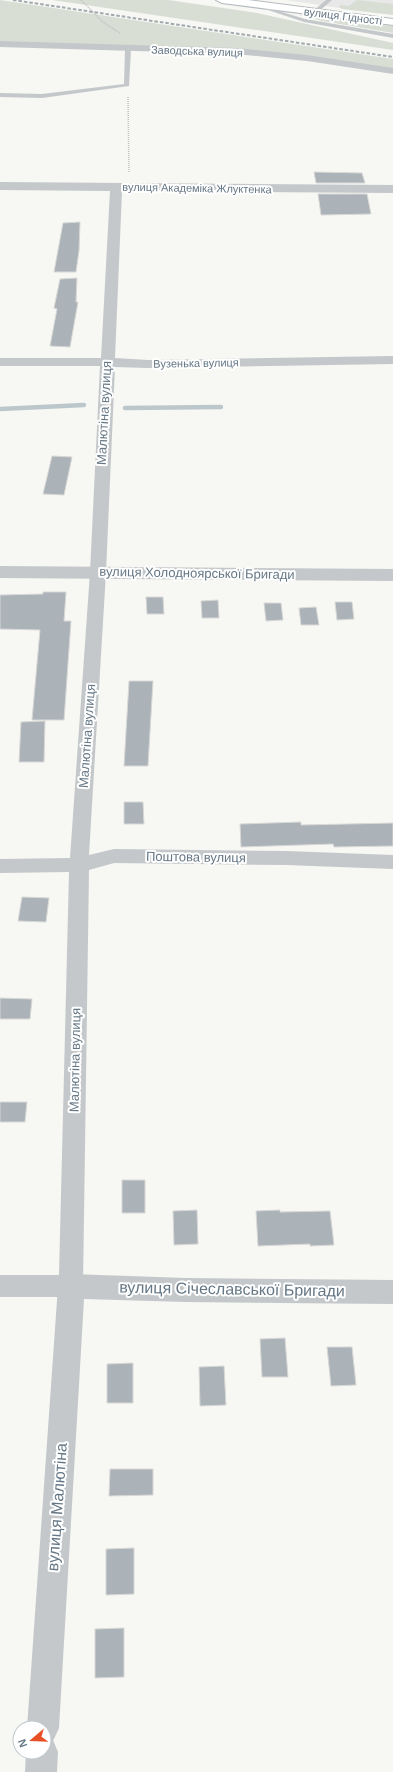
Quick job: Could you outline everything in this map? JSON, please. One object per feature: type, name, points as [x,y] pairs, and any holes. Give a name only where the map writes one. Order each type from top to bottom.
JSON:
[{"type":"main road","name":"вулиця Гідності","points":[[222,0],[393,22]]},
{"type":"street","name":"Заводська вулиця","points":[[0,44],[236,51],[307,58],[393,70]]},
{"type":"street","name":"вулиця Академіка Жлуктенка","points":[[0,186],[315,190],[393,189]]},
{"type":"street","name":"Малютіна вулиця","points":[[71,1286],[79,865],[98,572],[107,363],[123,187]]},
{"type":"street","name":"Вузенька вулиця","points":[[0,362],[77,361],[148,364],[393,360]]},
{"type":"street","name":"вулиця Холодноярської Бригади","points":[[0,572],[393,575]]},
{"type":"street","name":"Поштова вулиця","points":[[0,866],[79,865],[114,856],[286,858],[393,862]]},
{"type":"street","points":[[0,1286],[71,1286]]},
{"type":"street","name":"вулиця Січеславської Бригади","points":[[71,1286],[186,1290],[393,1292]]},
{"type":"street","name":"вулиця Малютіна","points":[[44,1720],[71,1286]]},
{"type":"street","points":[[40,1772],[41,1760]]},
{"type":"lane","points":[[315,12],[329,0]]},
{"type":"lane","points":[[258,5],[304,20],[393,36]]},
{"type":"lane","points":[[0,95],[42,96],[127,85],[131,49]]},
{"type":"path","points":[[81,0],[103,22],[129,41],[131,49]]},
{"type":"path","points":[[123,187],[130,111],[127,85]]},
{"type":"shaded area","points":[[0,0],[393,59],[393,69],[237,49],[0,42]]},
{"type":"shaded area","points":[[52,0],[168,0],[257,13],[393,43],[393,50]]},
{"type":"shaded area","points":[[286,0],[393,0],[393,7],[354,10]]},
{"type":"shaded area","points":[[357,0],[393,4],[393,15],[342,9],[339,7],[341,5],[349,6]]},
{"type":"shaded area","points":[[299,15],[393,26],[393,33],[322,21]]},
{"type":"building","points":[[314,172],[362,173],[365,183],[316,183]]},
{"type":"building","points":[[318,194],[367,194],[371,214],[321,215]]},
{"type":"building","points":[[80,222],[79,251],[76,272],[54,272],[63,223]]},
{"type":"building","points":[[77,278],[76,302],[78,302],[70,347],[50,346],[57,309],[54,308],[60,279]]},
{"type":"building","points":[[52,456],[72,457],[64,495],[43,494]]},
{"type":"building","points":[[43,592],[66,592],[64,621],[71,621],[64,720],[32,720],[40,630],[0,629],[0,595],[43,594]]},
{"type":"building","points":[[146,597],[163,597],[164,614],[147,614]]},
{"type":"building","points":[[218,600],[219,618],[202,618],[201,601]]},
{"type":"building","points":[[335,602],[352,602],[354,619],[337,620]]},
{"type":"building","points":[[264,603],[281,603],[283,620],[266,621]]},
{"type":"building","points":[[316,607],[319,625],[301,625],[299,608]]},
{"type":"building","points":[[129,681],[153,681],[148,766],[124,766]]},
{"type":"building","points":[[45,721],[44,762],[19,762],[21,722]]},
{"type":"building","points":[[124,802],[143,802],[144,824],[124,824]]},
{"type":"building","points":[[301,822],[301,825],[393,823],[393,846],[334,847],[333,844],[241,847],[240,824]]},
{"type":"building","points":[[22,897],[49,898],[46,922],[18,921]]},
{"type":"building","points":[[0,998],[32,999],[30,1019],[0,1019]]},
{"type":"building","points":[[0,1102],[27,1102],[25,1122],[0,1122]]},
{"type":"building","points":[[122,1180],[145,1180],[145,1213],[122,1213]]},
{"type":"building","points":[[197,1210],[198,1244],[174,1245],[173,1211]]},
{"type":"building","points":[[280,1210],[280,1212],[330,1211],[334,1245],[310,1246],[310,1244],[258,1246],[256,1211]]},
{"type":"building","points":[[285,1338],[288,1377],[262,1377],[260,1339]]},
{"type":"building","points":[[327,1347],[352,1347],[356,1385],[331,1386]]},
{"type":"building","points":[[133,1363],[133,1403],[107,1403],[107,1364]]},
{"type":"building","points":[[224,1366],[226,1405],[200,1406],[199,1367]]},
{"type":"building","points":[[110,1469],[153,1469],[153,1495],[109,1496]]},
{"type":"building","points":[[134,1548],[134,1594],[106,1595],[106,1549]]},
{"type":"building","points":[[124,1628],[124,1677],[95,1678],[95,1629]]},
{"type":"waterway","points":[[0,409],[84,405]]},
{"type":"waterway","points":[[125,408],[221,407]]},
{"type":"railway","points":[[13,0],[393,57]]}]
